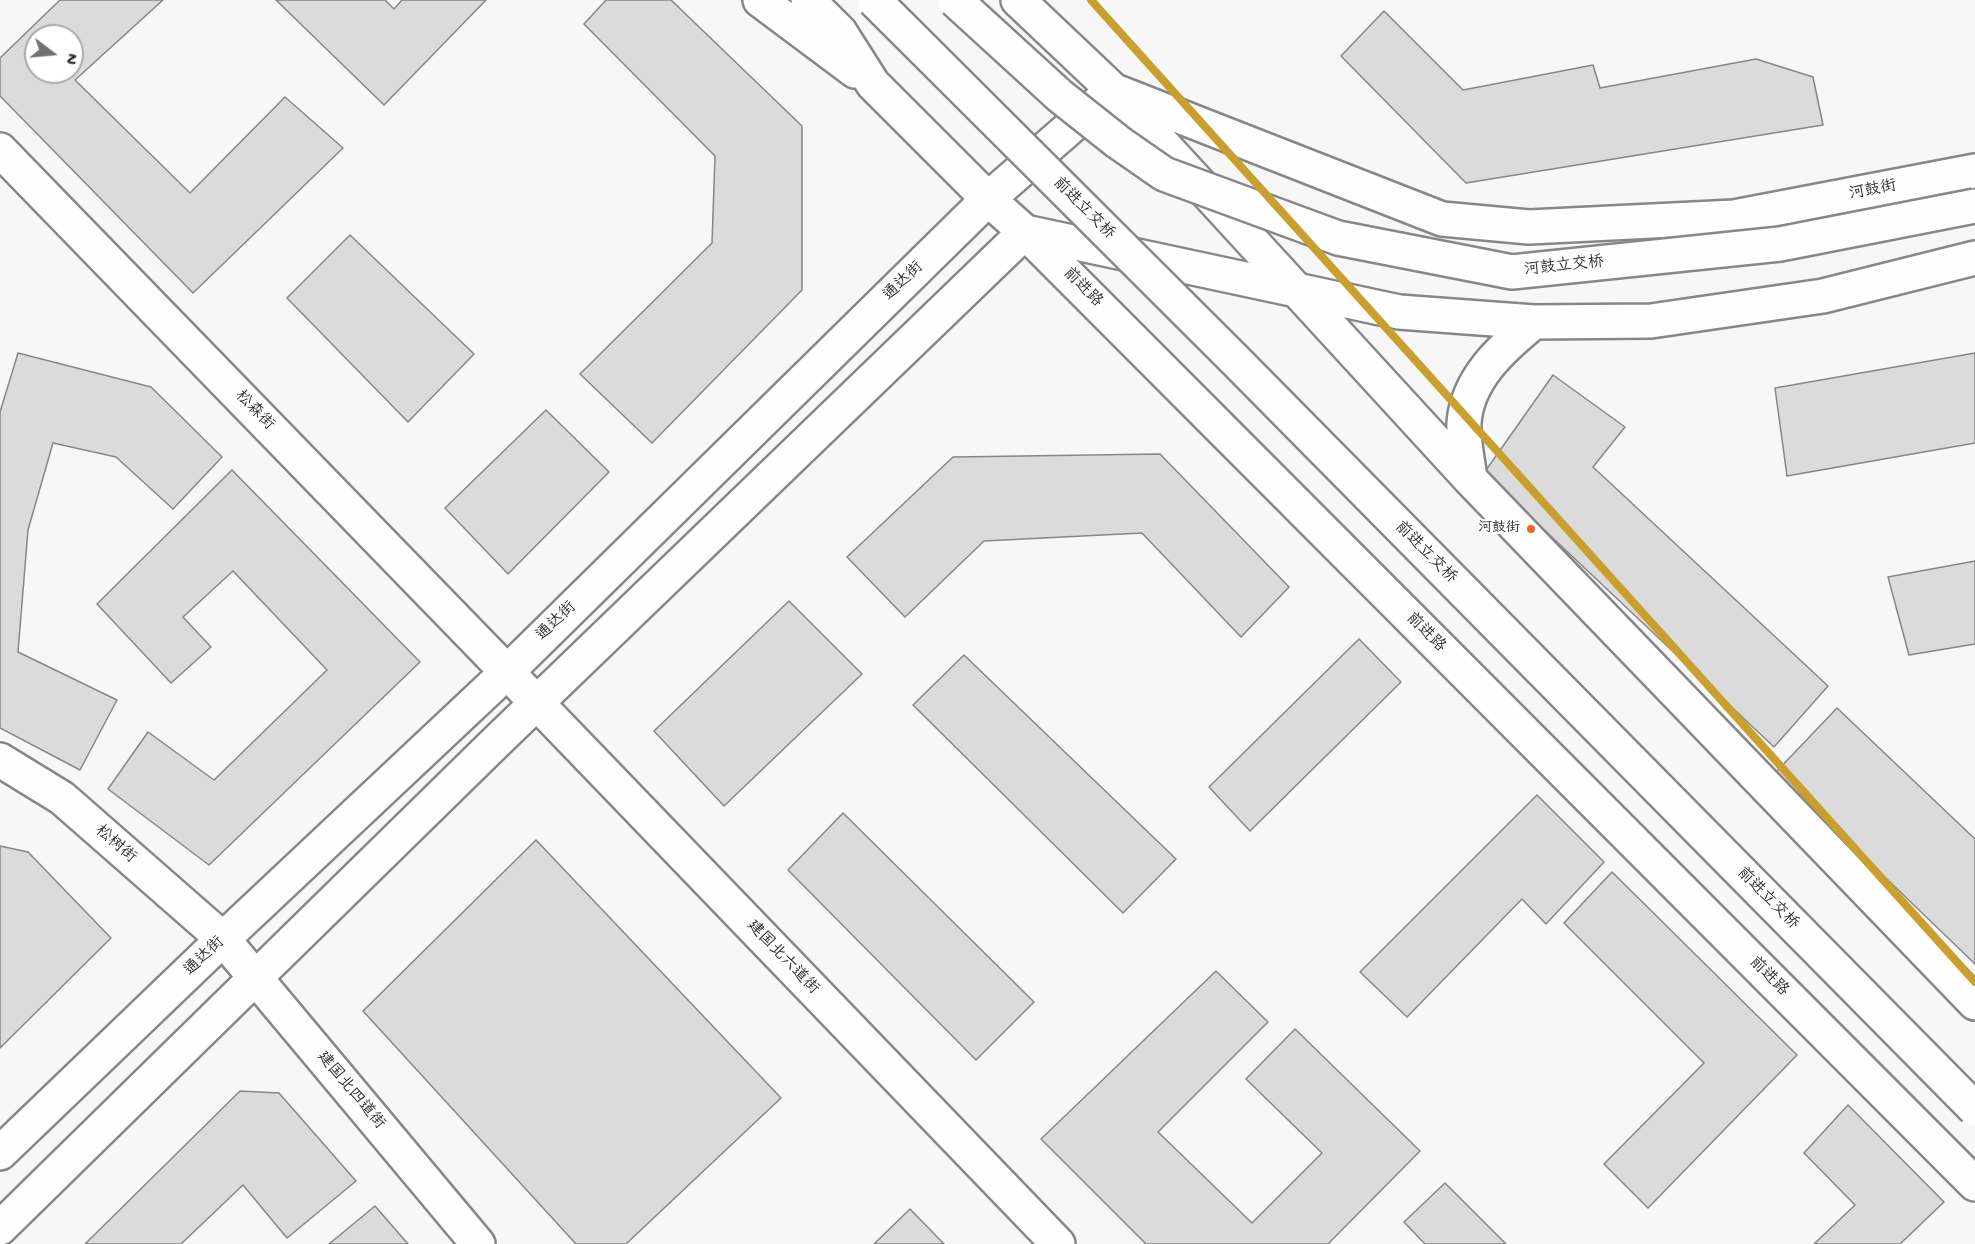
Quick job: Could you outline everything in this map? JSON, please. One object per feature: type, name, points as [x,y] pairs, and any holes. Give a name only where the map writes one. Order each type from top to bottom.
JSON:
[{"type":"main road","name":"前进路","points":[[760,0],[873,84],[988,199],[1025,232],[1975,1184]]},
{"type":"main road","name":"前进路","points":[[808,0],[840,32],[873,84]]},
{"type":"main road","name":"前进立交桥","points":[[874,0],[1244,370],[1975,1109]]},
{"type":"main road","name":"河鼓立交桥","points":[[955,0],[1060,96],[1118,142],[1164,174],[1338,238],[1512,272],[1780,244],[1975,207]]},
{"type":"main road","points":[[1018,0],[1113,90],[1470,479],[1975,1003]]},
{"type":"main road","name":"河鼓街","points":[[1113,90],[1442,219],[1528,227],[1734,217],[1975,171]]},
{"type":"main road","name":"通达街","points":[[0,1153],[507,672],[988,199],[1113,90]]},
{"type":"main road","name":"松森街","points":[[0,150],[507,672]]},
{"type":"main road","points":[[0,1228],[1025,232],[1399,312],[1534,322],[1651,321],[1823,296],[1975,258]]},
{"type":"main road","points":[[1470,479],[1464,424],[1468,397],[1483,372],[1507,344],[1534,322]]},
{"type":"main road","name":"建国北六道街","points":[[507,672],[1058,1244]]},
{"type":"main road","name":"松树街","points":[[0,760],[62,798],[223,939]]},
{"type":"main road","name":"建国北四道街","points":[[223,939],[478,1244]]},
{"type":"building","points":[[60,0],[163,0],[84,72],[84,24],[35,24]]},
{"type":"building","points":[[276,0],[385,0],[394,9],[402,0],[486,0],[384,105]]},
{"type":"building","points":[[606,0],[671,0],[802,126],[802,290],[652,443],[580,374],[712,243],[715,156],[584,24]]},
{"type":"building","points":[[1384,11],[1463,90],[1593,65],[1600,88],[1756,59],[1813,77],[1823,125],[1466,183],[1341,56]]},
{"type":"building","points":[[24,35],[24,84],[79,84],[190,193],[285,97],[343,148],[193,293],[0,96],[0,58]]},
{"type":"building","points":[[350,235],[474,354],[408,422],[287,298]]},
{"type":"building","points":[[18,353],[151,387],[222,457],[173,509],[116,457],[53,443],[28,530],[18,652],[117,700],[80,770],[0,728],[0,412]]},
{"type":"building","points":[[1975,353],[1975,443],[1787,476],[1775,388]]},
{"type":"building","points":[[1553,375],[1625,427],[1593,467],[1828,686],[1774,747],[1484,473]]},
{"type":"building","points":[[546,410],[609,472],[508,574],[445,508]]},
{"type":"building","points":[[1160,454],[1289,587],[1241,637],[1142,533],[984,541],[905,617],[847,557],[953,457]]},
{"type":"building","points":[[232,470],[420,662],[209,865],[108,789],[148,732],[214,780],[327,670],[233,571],[183,617],[211,647],[171,683],[97,604]]},
{"type":"building","points":[[1975,561],[1975,644],[1909,655],[1888,577]]},
{"type":"building","points":[[789,601],[862,674],[724,806],[654,731]]},
{"type":"building","points":[[1359,639],[1401,682],[1250,831],[1209,787]]},
{"type":"building","points":[[964,655],[1176,859],[1123,913],[913,705]]},
{"type":"building","points":[[1837,708],[1975,839],[1975,964],[1776,772]]},
{"type":"building","points":[[1537,795],[1604,862],[1546,924],[1522,899],[1407,1017],[1360,972]]},
{"type":"building","points":[[843,813],[1034,1002],[976,1060],[788,870]]},
{"type":"building","points":[[536,840],[781,1098],[626,1244],[576,1244],[363,1011]]},
{"type":"building","points":[[0,846],[28,852],[111,938],[0,1048]]},
{"type":"building","points":[[1612,872],[1797,1055],[1648,1208],[1604,1164],[1704,1063],[1564,923]]},
{"type":"building","points":[[1216,971],[1268,1022],[1158,1132],[1252,1223],[1322,1153],[1246,1079],[1295,1029],[1420,1151],[1328,1244],[1146,1244],[1041,1139]]},
{"type":"building","points":[[240,1091],[279,1093],[356,1181],[287,1238],[243,1185],[181,1244],[85,1244]]},
{"type":"building","points":[[1848,1105],[1944,1202],[1900,1244],[1814,1244],[1855,1205],[1804,1153]]},
{"type":"building","points":[[1445,1183],[1506,1244],[1425,1244],[1404,1222]]},
{"type":"building","points":[[375,1206],[408,1244],[329,1244]]},
{"type":"building","points":[[910,1209],[944,1244],[874,1244]]},
{"type":"transit line","points":[[1091,0],[1975,982]]},
{"type":"place","name":"河鼓街","points":[[1531,529]]}]
